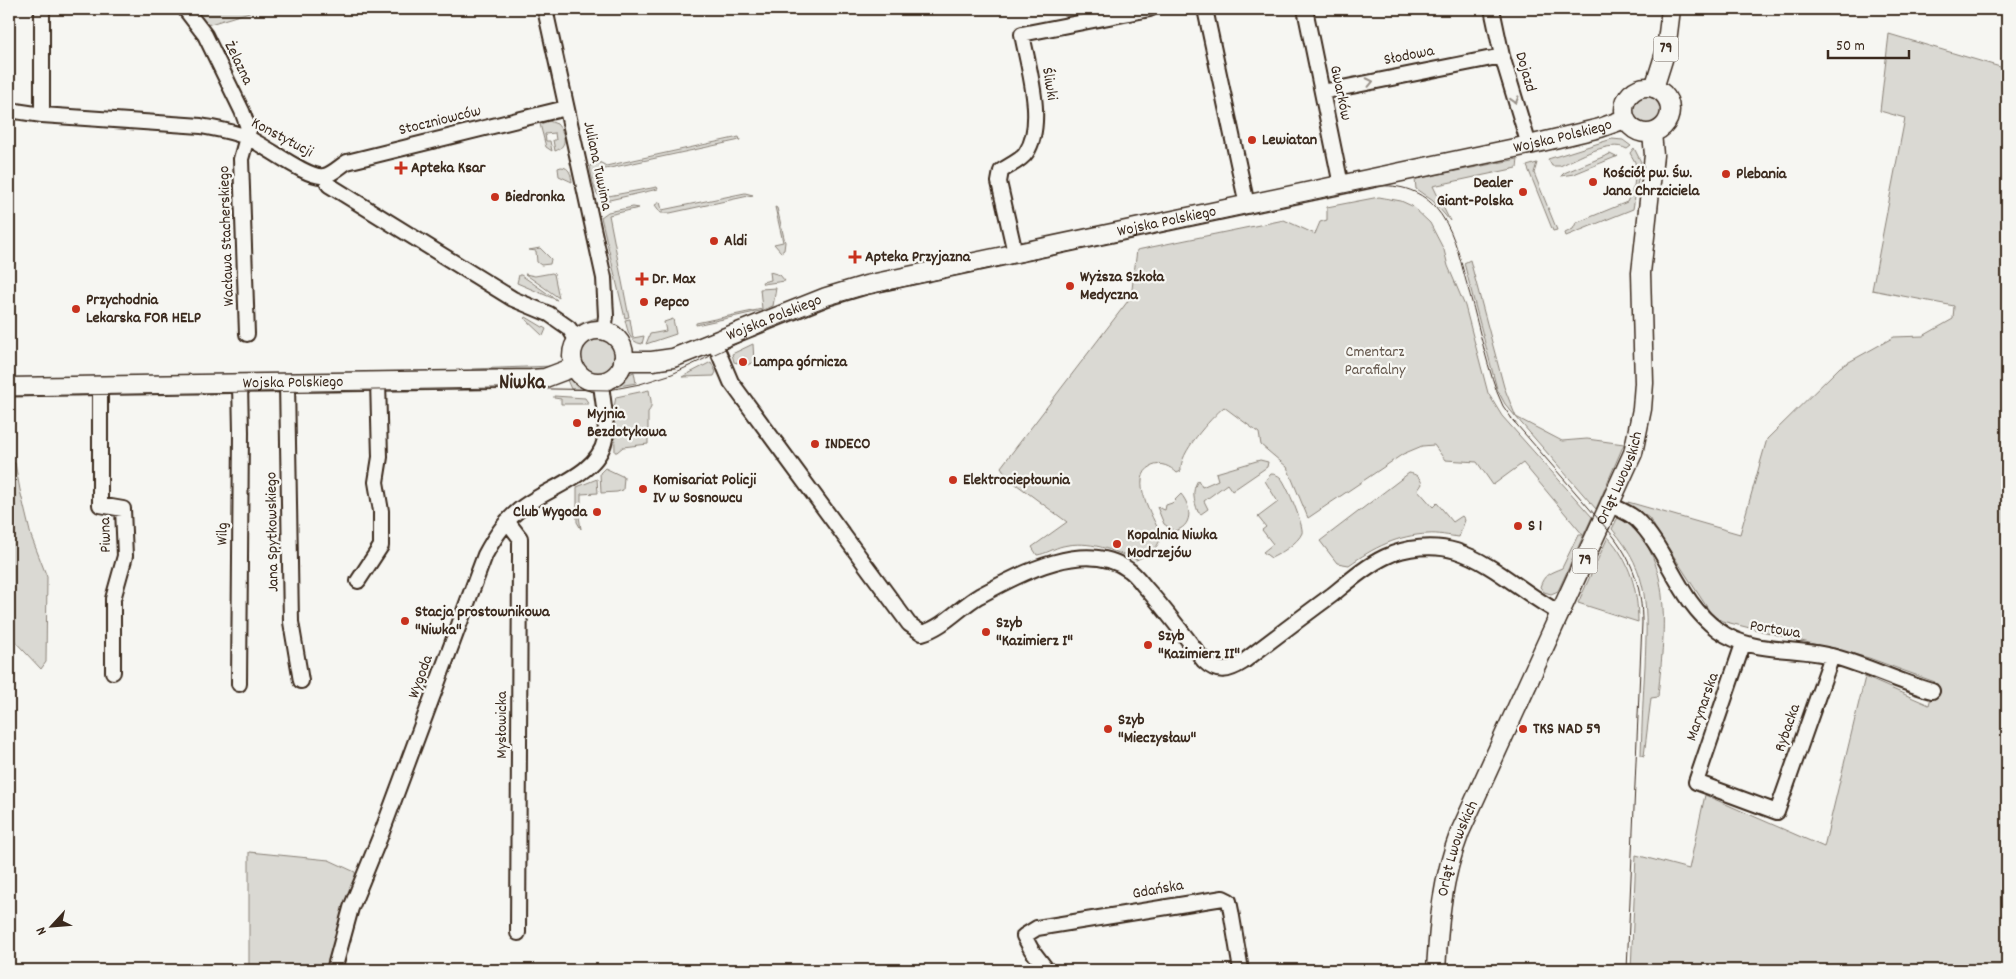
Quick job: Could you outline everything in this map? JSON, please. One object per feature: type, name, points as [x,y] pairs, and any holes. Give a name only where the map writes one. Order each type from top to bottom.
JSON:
[{"type":"main road","name":"79","points":[[1654,88],[1666,50],[1671,9]]},
{"type":"main road","points":[[1646,87],[1654,88],[1666,97],[1670,111],[1665,126],[1652,133],[1636,131],[1625,119],[1624,104],[1632,92],[1646,87]]},
{"type":"main road","name":"Wojska Polskiego","points":[[623,361],[664,360],[851,288],[1529,145],[1600,128],[1625,119]]},
{"type":"main road","name":"Orląt Lwowskich","points":[[1436,970],[1442,892],[1453,850],[1633,453],[1642,409],[1644,383],[1641,273],[1654,155],[1652,133]]},
{"type":"main road","points":[[604,331],[615,337],[620,344],[623,352],[623,361],[617,374],[612,378],[601,382],[594,382],[582,377],[574,367],[572,358],[573,335],[604,331]]},
{"type":"main road","name":"Wojska Polskiego","points":[[9,387],[531,379],[545,378],[574,367]]},
{"type":"street","points":[[42,9],[42,115]]},
{"type":"street","name":"Żelazna","points":[[185,9],[204,35],[242,111],[249,130],[247,138]]},
{"type":"street","name":"Juliana Tuwima","points":[[545,9],[604,278],[606,316],[604,331]]},
{"type":"street","name":"Śliwki","points":[[1014,253],[998,182],[1001,171],[1026,154],[1036,126],[1035,104],[1022,34],[1150,9]]},
{"type":"street","points":[[1205,9],[1246,205]]},
{"type":"street","name":"Gwarków","points":[[1305,9],[1341,185]]},
{"type":"street","name":"Dojazd","points":[[1492,9],[1502,56],[1529,145]]},
{"type":"street","name":"Słodowa","points":[[1322,92],[1502,56]]},
{"type":"street","name":"Stoczniowców","points":[[324,176],[347,162],[566,108]]},
{"type":"street","name":"Konstytucji","points":[[9,110],[42,115],[201,126],[226,130],[247,138],[313,175],[324,176],[328,185],[512,299],[549,314],[573,335]]},
{"type":"street","name":"Wacława Stacherskiego","points":[[247,138],[241,159],[247,334]]},
{"type":"street","name":"Wojska Polskiego","points":[[714,342],[731,382],[909,624],[922,633],[937,628],[974,599],[991,590],[1039,568],[1074,557],[1086,556],[1098,557],[1129,570],[1210,666],[1223,671],[1244,662],[1373,564],[1398,552],[1426,547],[1455,550],[1476,559],[1560,613]]},
{"type":"street","points":[[358,581],[381,546],[381,511],[376,482],[380,457],[378,382]]},
{"type":"street","name":"Wygoda","points":[[334,970],[351,908],[382,832],[485,555],[507,521],[531,501],[583,470],[600,454],[606,432],[601,382]]},
{"type":"street","name":"Jana Spytkowskiego","points":[[287,383],[292,622],[301,681]]},
{"type":"street","name":"Wilg","points":[[239,684],[240,384]]},
{"type":"street","name":"Piwna","points":[[100,386],[100,505],[123,509],[125,556],[113,599],[113,672]]},
{"type":"street","name":"Portowa","points":[[1610,505],[1636,519],[1647,532],[1683,592],[1700,615],[1718,630],[1744,644],[1832,656],[1932,691]]},
{"type":"street","name":"Mysłowicka","points":[[507,521],[520,538],[518,933]]},
{"type":"street","name":"Marynarska","points":[[1744,644],[1696,782],[1777,812]]},
{"type":"street","name":"Rybacka","points":[[1777,812],[1832,656]]},
{"type":"street","name":"Gdańska","points":[[1047,970],[1024,936],[1037,928],[1223,898],[1229,901],[1242,970]]},
{"type":"green space","points":[[191,9],[259,9],[207,25]]},
{"type":"green space","points":[[1889,34],[2007,69],[2007,970],[1631,970],[1636,855],[1689,869],[1705,795],[1824,847],[1865,677],[1929,705],[1935,682],[1869,658],[1722,621],[1712,615],[1649,518],[1628,504],[1628,502],[1740,534],[1767,439],[1840,367],[1894,337],[1923,336],[1953,319],[1954,306],[1872,290],[1905,118],[1880,111]]},
{"type":"green space","points":[[1647,96],[1658,100],[1662,111],[1658,122],[1647,126],[1636,122],[1632,111],[1636,100]]},
{"type":"green space","points":[[549,121],[557,124],[564,135],[564,143],[555,151],[553,140],[556,140],[555,133],[545,134],[546,141],[550,141],[552,151],[546,147],[540,124]]},
{"type":"green space","points":[[739,137],[740,140],[596,171],[603,197],[657,187],[658,189],[605,201],[598,195],[594,186],[590,166],[596,162],[606,166]]},
{"type":"green space","points":[[1612,139],[1623,140],[1631,146],[1627,149],[1611,146],[1603,148],[1584,154],[1560,166],[1552,166],[1548,159]]},
{"type":"green space","points":[[1634,148],[1641,162],[1633,209],[1566,236],[1565,233],[1573,229],[1576,223],[1627,202],[1634,186],[1636,170],[1635,162],[1630,153]]},
{"type":"green space","points":[[1610,154],[1616,157],[1574,174],[1561,176],[1564,173]]},
{"type":"green space","points":[[1518,159],[1517,168],[1433,186],[1450,221],[1433,201],[1416,189],[1415,179]]},
{"type":"green space","points":[[1537,163],[1534,173],[1557,230],[1553,231],[1527,166]]},
{"type":"green space","points":[[561,167],[568,170],[572,182],[559,176],[558,168]]},
{"type":"green space","points":[[745,193],[753,195],[670,213],[661,213],[655,205],[660,202],[662,210]]},
{"type":"green space","name":"Cmentarz Parafialny","points":[[1379,197],[1401,201],[1412,206],[1430,223],[1444,250],[1448,266],[1465,306],[1488,393],[1502,416],[1592,517],[1558,591],[1551,594],[1544,592],[1540,587],[1546,577],[1562,568],[1578,535],[1583,535],[1523,463],[1493,485],[1477,462],[1445,460],[1434,445],[1422,446],[1403,454],[1308,518],[1287,467],[1261,445],[1259,433],[1224,407],[1196,437],[1181,464],[1181,471],[1177,473],[1171,468],[1159,464],[1145,471],[1142,479],[1144,498],[1160,533],[1159,542],[1153,550],[1136,560],[1101,547],[1073,544],[1037,555],[1032,547],[1067,522],[1009,479],[1001,467],[1131,297],[1137,250],[1284,220],[1315,234],[1320,222],[1327,220],[1327,207]]},
{"type":"green space","points":[[633,207],[639,208],[609,215],[629,317],[625,318],[601,217],[608,212]]},
{"type":"green space","points":[[775,207],[777,208],[785,242],[784,250],[781,252],[774,244],[783,242]]},
{"type":"green space","points":[[540,248],[551,259],[550,264],[541,265],[537,262],[536,251],[529,250]]},
{"type":"green space","points":[[1470,260],[1504,387],[1516,417],[1505,404],[1497,389],[1464,263]]},
{"type":"green space","points":[[770,272],[780,275],[785,281],[763,284],[762,282],[771,280]]},
{"type":"green space","points":[[525,274],[535,276],[554,274],[559,298]]},
{"type":"green space","points":[[519,275],[521,275],[557,300],[517,283]]},
{"type":"green space","points":[[776,288],[773,306],[760,311],[696,325],[696,323],[762,309],[760,289]]},
{"type":"green space","points":[[526,317],[546,329],[543,336],[524,318]]},
{"type":"green space","points":[[596,318],[591,326],[578,333],[574,327],[582,323]]},
{"type":"green space","points":[[630,319],[633,338],[644,336],[642,344],[634,341],[630,335],[625,320]]},
{"type":"green space","points":[[673,319],[676,334],[646,344],[650,334],[666,331],[664,322]]},
{"type":"green space","points":[[598,339],[610,345],[616,357],[610,369],[598,375],[586,369],[580,357],[586,345]]},
{"type":"green space","points":[[753,344],[754,362],[747,365],[745,357],[740,358],[737,363],[734,362],[732,354]]},
{"type":"green space","points":[[711,362],[716,372],[714,376],[682,377]]},
{"type":"green space","points":[[553,366],[540,371],[473,372],[472,369]]},
{"type":"green space","points":[[634,372],[636,383],[613,387],[621,377]]},
{"type":"green space","points":[[572,379],[583,383],[589,389],[571,389],[567,380]]},
{"type":"green space","points":[[649,390],[651,405],[648,412],[648,444],[623,447],[615,452],[614,407],[616,397]]},
{"type":"green space","points":[[554,396],[585,398],[589,404],[561,404],[561,399],[554,398]]},
{"type":"green space","points":[[1516,417],[1562,441],[1587,439],[1624,444],[1596,509]]},
{"type":"green space","points":[[1260,460],[1268,462],[1267,467],[1232,491],[1227,484],[1204,501],[1208,509],[1201,514],[1198,512],[1194,500],[1194,492],[1198,480],[1202,487],[1218,480],[1216,473]]},
{"type":"green space","points":[[9,462],[15,463],[31,536],[47,577],[46,662],[41,669],[9,635]]},
{"type":"green space","points":[[605,468],[624,477],[623,490],[601,493],[600,473]]},
{"type":"green space","points":[[1409,473],[1416,475],[1420,479],[1422,484],[1418,490],[1433,507],[1437,503],[1453,522],[1462,516],[1465,520],[1459,537],[1432,534],[1406,537],[1377,548],[1349,565],[1337,563],[1320,541]]},
{"type":"green space","points":[[1271,474],[1279,476],[1284,482],[1298,514],[1302,533],[1293,544],[1271,558],[1263,552],[1273,544],[1262,530],[1266,527],[1258,517],[1278,502],[1265,481]]},
{"type":"green space","points":[[597,479],[598,493],[581,494],[581,510],[578,510],[581,529],[577,522],[577,487]]},
{"type":"green space","points":[[1181,494],[1189,510],[1189,516],[1185,525],[1174,531],[1164,524],[1157,507],[1165,510],[1166,505],[1172,503]]},
{"type":"green space","points":[[1618,517],[1637,532],[1650,552],[1658,574],[1662,599],[1662,650],[1658,697],[1651,698],[1644,756],[1641,755],[1646,610],[1640,577],[1634,562],[1612,529]]},
{"type":"green space","points":[[1608,537],[1622,556],[1631,576],[1638,610],[1638,622],[1578,603]]},
{"type":"green space","points":[[249,852],[329,860],[355,872],[356,880],[341,914],[328,970],[249,970]]},
{"type":"tram line","points":[[9,396],[498,388],[609,390],[640,384],[672,374],[766,330],[829,305],[860,296],[1372,187],[1389,186],[1406,189],[1429,201],[1441,215],[1451,232],[1497,392],[1503,406],[1515,423]]},
{"type":"tram line","points":[[1511,418],[1614,537],[1627,557],[1636,577],[1642,611],[1642,623],[1627,970]]},
{"type":"place","name":"Lewiatan","points":[[1252,140]]},
{"type":"place","name":"Apteka Ksar","points":[[401,168]]},
{"type":"place","name":"Plebania","points":[[1726,174]]},
{"type":"place","name":"Kościół pw. Św. Jana Chrzciciela","points":[[1593,182]]},
{"type":"place","name":"Dealer Giant-Polska","points":[[1523,192]]},
{"type":"place","name":"Biedronka","points":[[495,197]]},
{"type":"place","name":"Aldi","points":[[714,241]]},
{"type":"place","name":"Apteka Przyjazna","points":[[855,257]]},
{"type":"place","name":"Dr. Max","points":[[642,279]]},
{"type":"place","name":"Wyższa Szkoła Medyczna","points":[[1070,286]]},
{"type":"place","name":"Pepco","points":[[644,302]]},
{"type":"place","name":"Przychodnia Lekarska FOR HELP","points":[[76,309]]},
{"type":"place","name":"Lampa górnicza","points":[[743,362]]},
{"type":"place","name":"Myjnia Bezdotykowa","points":[[577,423]]},
{"type":"place","name":"INDECO","points":[[815,444]]},
{"type":"place","name":"Elektrociepłownia","points":[[953,480]]},
{"type":"place","name":"Komisariat Policji IV w Sosnowcu","points":[[643,489]]},
{"type":"place","name":"Club Wygoda","points":[[597,512]]},
{"type":"place","name":"S 1","points":[[1518,526]]},
{"type":"place","name":"Kopalnia Niwka Modrzejów","points":[[1117,544]]},
{"type":"place","name":"Stacja prostownikowa \"Niwka\"","points":[[405,621]]},
{"type":"place","name":"Szyb \"Kazimierz I\"","points":[[986,632]]},
{"type":"place","name":"Szyb \"Kazimierz II\"","points":[[1148,645]]},
{"type":"place","name":"Szyb \"Mieczysław\"","points":[[1108,729]]},
{"type":"place","name":"TKS NAD 59","points":[[1523,729]]},
{"type":"district","name":"Niwka","points":[[522,384]]}]
